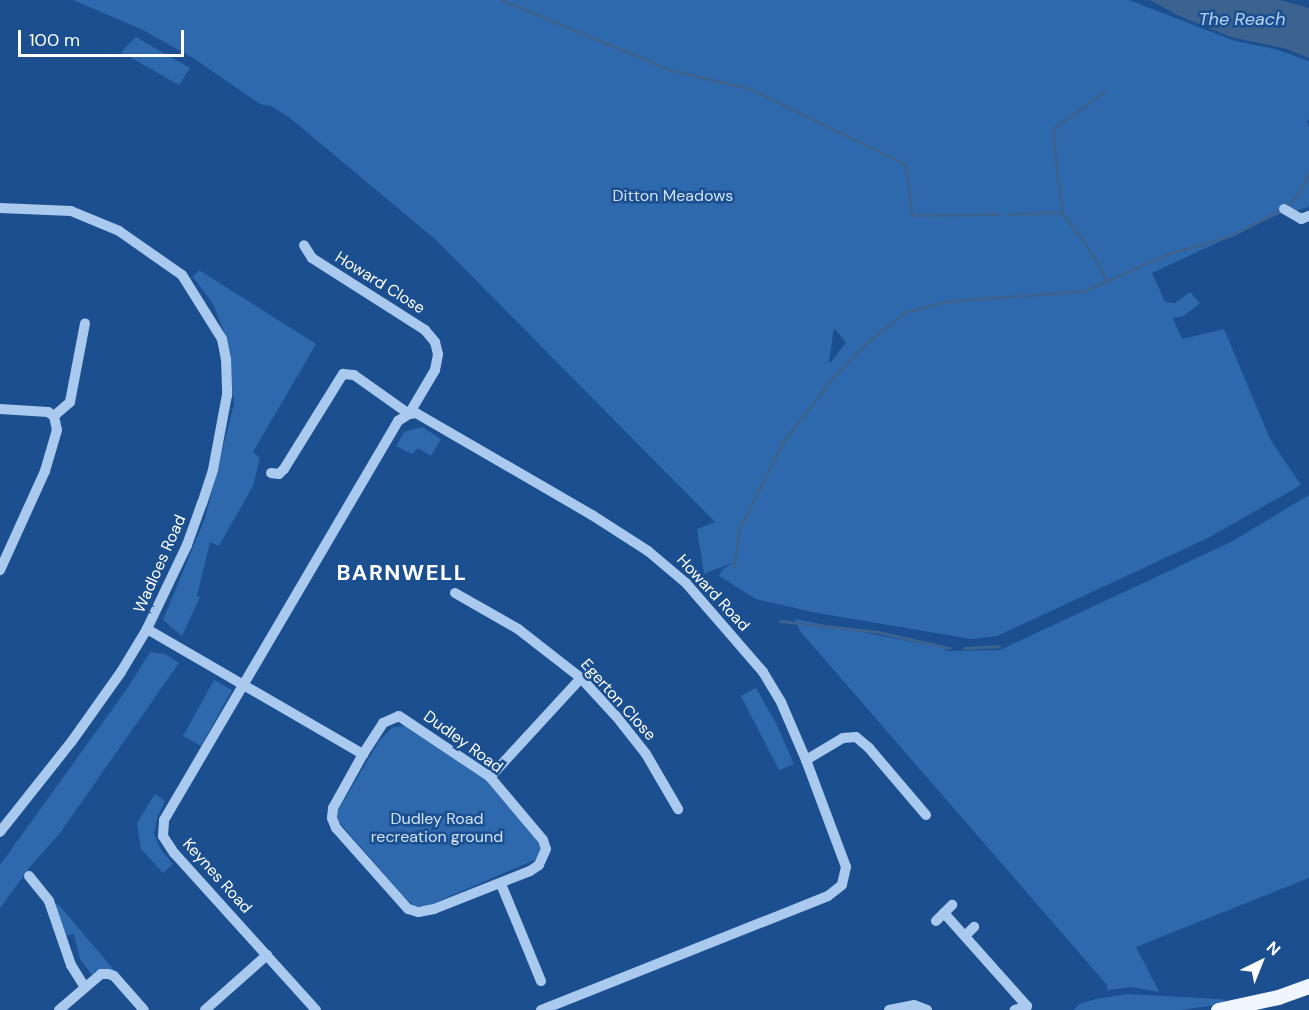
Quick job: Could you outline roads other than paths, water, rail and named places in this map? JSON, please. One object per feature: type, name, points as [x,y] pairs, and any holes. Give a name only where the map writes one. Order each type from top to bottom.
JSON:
[{"type":"main road","points":[[1218,1010],[1278,997],[1309,986]]},
{"type":"street","name":"Wadloes Road","points":[[0,208],[71,211],[119,231],[182,275],[222,339],[226,359],[227,395],[213,470],[202,503],[187,545],[147,629],[121,672],[72,741],[0,832]]},
{"type":"street","points":[[1284,209],[1300,219],[1309,216]]},
{"type":"street","name":"Howard Close","points":[[304,245],[312,258],[410,319],[425,330],[435,342],[438,354],[435,369],[409,414]]},
{"type":"street","points":[[54,417],[70,402],[85,323]]},
{"type":"street","name":"Howard Road","points":[[271,473],[279,474],[284,469],[343,374],[354,375],[409,414],[423,416],[592,514],[670,568],[715,615],[763,672],[781,702],[806,759],[846,867],[846,876],[836,891],[555,1008]]},
{"type":"street","points":[[0,409],[48,412],[54,417],[57,430],[45,471],[0,570]]},
{"type":"street","points":[[243,685],[398,421],[409,414]]},
{"type":"street","name":"Egerton Close","points":[[455,592],[518,629],[581,678],[616,716],[646,754],[678,809]]},
{"type":"street","points":[[147,629],[363,754]]},
{"type":"street","points":[[490,777],[581,678]]},
{"type":"street","name":"Keynes Road","points":[[243,685],[164,820],[163,836],[174,853],[316,1010]]},
{"type":"street","name":"Dudley Road","points":[[399,716],[490,777],[543,840],[546,849],[539,865],[501,884],[434,909],[418,912],[408,909],[336,828],[332,818],[333,808],[363,754],[383,723],[399,716]]},
{"type":"street","points":[[806,759],[843,738],[856,737],[869,748],[926,815]]},
{"type":"street","points":[[28,876],[49,901],[71,964],[85,987]]},
{"type":"street","points":[[501,884],[541,981]]},
{"type":"street","points":[[944,913],[1027,1006],[1015,1010]]},
{"type":"street","points":[[965,936],[974,927]]},
{"type":"street","points":[[205,1010],[267,955]]},
{"type":"street","points":[[59,1010],[101,974],[114,976],[144,1010]]},
{"type":"street","points":[[889,1010],[914,1005],[927,1010]]},
{"type":"street","points":[[541,1010],[555,1008]]},
{"type":"water","name":"The Reach","points":[[1150,0],[1280,0],[1309,8],[1309,58],[1287,49],[1231,37],[1177,15]]},
{"type":"waterway","points":[[502,0],[670,70],[748,88],[905,164],[912,215],[999,214]]},
{"type":"waterway","points":[[1062,212],[1053,139],[1054,128],[1104,92]]},
{"type":"waterway","points":[[1285,207],[1300,192],[1309,172]]},
{"type":"waterway","points":[[1008,214],[1062,212],[1096,259],[1107,283]]},
{"type":"waterway","points":[[734,566],[739,529],[784,440],[834,376],[866,343],[905,312],[948,301],[1084,291],[1167,254],[1230,236],[1277,212]]},
{"type":"waterway","points":[[780,621],[878,632],[949,648]]},
{"type":"waterway","points":[[964,648],[999,646]]},
{"type":"district","name":"BARNWELL","points":[[402,573]]},
{"type":"park label","name":"Ditton Meadows","points":[[673,196]]},
{"type":"park label","name":"Dudley Road recreation ground","points":[[437,828]]}]
